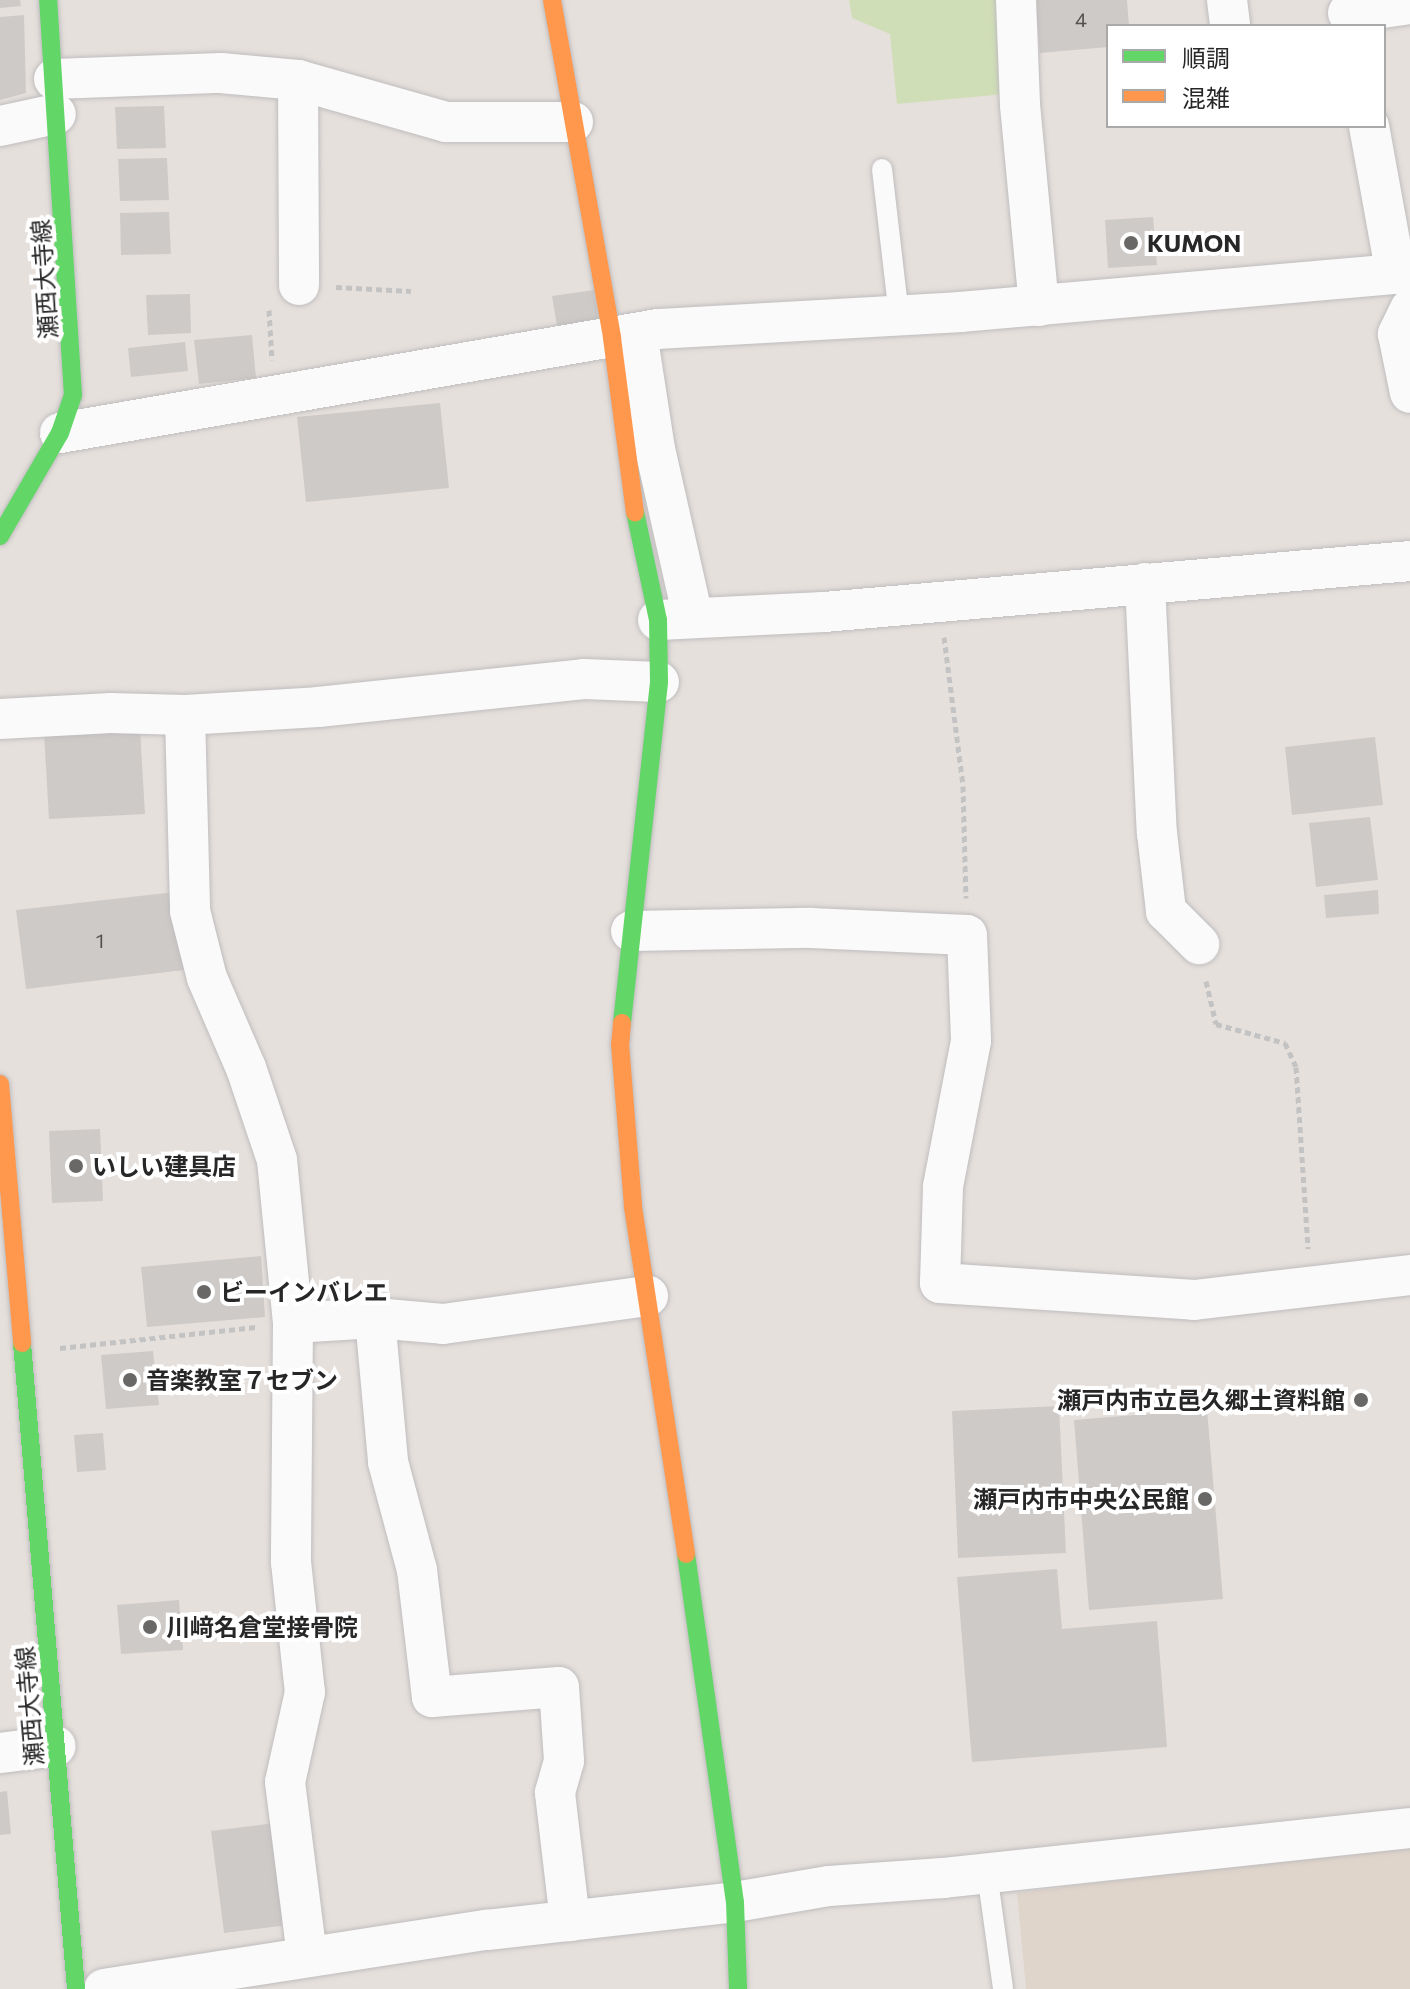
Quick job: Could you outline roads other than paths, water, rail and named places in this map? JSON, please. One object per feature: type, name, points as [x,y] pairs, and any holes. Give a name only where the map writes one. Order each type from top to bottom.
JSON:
[{"type":"street","name":"瀬西大寺線","points":[[2,527],[60,433],[73,395],[48,0]]},
{"type":"street","points":[[552,0],[573,122],[624,336],[655,449],[675,619],[659,682],[620,1044],[633,1207],[735,1902],[738,1989]]},
{"type":"street","points":[[1016,0],[1020,105],[1039,306]]},
{"type":"street","points":[[1227,0],[1230,24]]},
{"type":"street","points":[[1348,13],[1410,4]]},
{"type":"street","points":[[0,126],[55,97],[221,73],[298,80],[446,122],[573,122]]},
{"type":"street","points":[[298,80],[299,285]]},
{"type":"street","points":[[1369,128],[1405,286],[1398,334],[1410,393]]},
{"type":"street","points":[[60,433],[624,336],[1039,306],[1405,286]]},
{"type":"street","points":[[675,619],[939,601],[1410,561]]},
{"type":"street","points":[[1145,583],[1157,833],[1166,911],[1199,944]]},
{"type":"street","points":[[0,719],[111,713],[185,715],[334,706],[584,679],[659,682]]},
{"type":"street","points":[[185,715],[190,911],[207,978],[246,1068],[277,1160],[293,1323],[291,1562],[305,1692],[285,1782],[307,1957]]},
{"type":"street","points":[[631,931],[811,928],[967,935],[971,1041],[943,1187],[940,1283],[1194,1300],[1410,1275]]},
{"type":"street","name":"瀬西大寺線","points":[[0,1084],[76,1989]]},
{"type":"street","points":[[293,1323],[375,1318],[443,1324],[648,1296]]},
{"type":"street","points":[[375,1318],[388,1462],[417,1570],[432,1697],[559,1687],[564,1761],[555,1793],[570,1921]]},
{"type":"street","points":[[0,1753],[56,1746]]},
{"type":"street","points":[[104,1989],[307,1957],[735,1902],[829,1886],[987,1873],[1410,1828]]},
{"type":"lane","points":[[882,169],[899,315]]},
{"type":"lane","points":[[4,1396],[26,1394]]},
{"type":"lane","points":[[987,1873],[1003,1989]]},
{"type":"place","name":"KUMON","points":[[1131,243]]},
{"type":"place","name":"いしい建具店","points":[[76,1166]]},
{"type":"place","name":"ビーインバレエ","points":[[204,1292]]},
{"type":"place","name":"音楽教室７セブン","points":[[130,1380]]},
{"type":"place","name":"瀬戸内市立邑久郷土資料館","points":[[1361,1400]]},
{"type":"place","name":"瀬戸内市中央公民館","points":[[1205,1499]]},
{"type":"place","name":"川﨑名倉堂接骨院","points":[[150,1627]]}]
